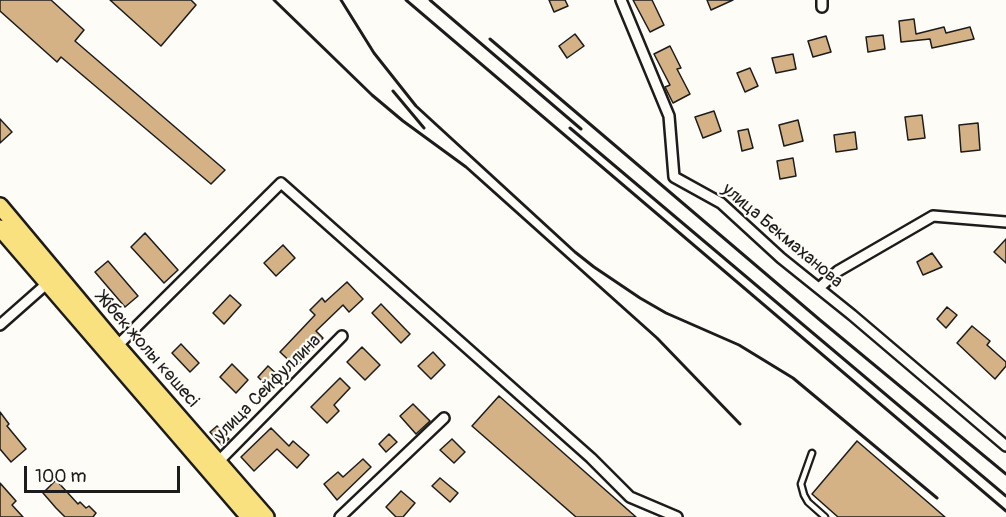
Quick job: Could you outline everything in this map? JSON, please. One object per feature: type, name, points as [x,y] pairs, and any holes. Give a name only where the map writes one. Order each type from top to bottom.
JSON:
[{"type":"main road","name":"Жібек жолы көшесі","points":[[0,206],[52,279],[249,517]]},
{"type":"main road","name":"Жібек жолы көшесі","points":[[0,228],[117,346],[266,517]]},
{"type":"street","name":"улица Бекмаханова","points":[[621,0],[669,116],[675,177],[721,203],[781,258],[1006,447]]},
{"type":"street","points":[[117,346],[281,183],[591,458],[630,497],[677,517]]},
{"type":"street","points":[[819,288],[838,272],[933,216],[1006,222]]},
{"type":"street","points":[[0,325],[52,279]]},
{"type":"street","name":"улица Сейфуллина","points":[[218,462],[342,336]]},
{"type":"street","points":[[340,517],[444,417]]},
{"type":"lane","points":[[812,453],[801,484],[808,502],[825,517]]},
{"type":"building","points":[[0,0],[51,0],[84,30],[75,41],[225,170],[211,184],[61,57],[57,62],[0,11]]},
{"type":"building","points":[[110,0],[191,0],[196,5],[161,46]]},
{"type":"building","points":[[549,0],[565,0],[568,6],[554,12]]},
{"type":"building","points":[[633,0],[652,0],[664,25],[650,32]]},
{"type":"building","points":[[707,0],[733,0],[711,10]]},
{"type":"building","points":[[914,19],[916,34],[944,27],[946,33],[970,27],[974,39],[932,48],[930,39],[901,42],[899,21]]},
{"type":"building","points":[[575,34],[584,46],[567,58],[559,46]]},
{"type":"building","points":[[883,35],[885,49],[868,52],[866,37]]},
{"type":"building","points":[[826,36],[831,52],[813,57],[808,41]]},
{"type":"building","points":[[670,46],[681,68],[677,69],[690,94],[673,103],[665,87],[670,85],[654,54]]},
{"type":"building","points":[[793,54],[796,69],[776,73],[772,58]]},
{"type":"building","points":[[750,68],[758,86],[745,92],[737,73]]},
{"type":"building","points":[[714,111],[721,131],[703,138],[695,117]]},
{"type":"building","points":[[922,115],[925,138],[908,140],[905,117]]},
{"type":"building","points":[[0,119],[12,132],[0,143]]},
{"type":"building","points":[[798,120],[803,141],[784,146],[779,125]]},
{"type":"building","points":[[978,123],[980,150],[961,152],[959,125]]},
{"type":"building","points":[[748,129],[753,148],[742,151],[738,131]]},
{"type":"building","points":[[855,132],[857,149],[836,152],[834,135]]},
{"type":"building","points":[[793,158],[796,176],[780,179],[777,161]]},
{"type":"building","points":[[145,233],[178,270],[164,283],[131,247]]},
{"type":"building","points":[[1006,239],[1006,263],[994,252]]},
{"type":"building","points":[[283,245],[295,258],[276,276],[264,263]]},
{"type":"building","points":[[932,253],[942,267],[923,275],[917,262]]},
{"type":"building","points":[[108,261],[138,296],[125,307],[95,272]]},
{"type":"building","points":[[347,282],[363,299],[349,312],[343,305],[316,331],[323,338],[296,367],[280,352],[315,315],[310,310],[322,298],[325,302]]},
{"type":"building","points":[[230,295],[241,305],[224,324],[213,313]]},
{"type":"building","points":[[381,304],[410,334],[401,343],[372,313]]},
{"type":"building","points":[[947,307],[957,315],[946,328],[937,319]]},
{"type":"building","points":[[972,326],[990,341],[987,345],[1006,362],[1006,366],[995,379],[957,343]]},
{"type":"building","points":[[181,344],[199,363],[190,372],[172,353]]},
{"type":"building","points":[[362,347],[380,365],[365,380],[347,362]]},
{"type":"building","points":[[433,352],[445,365],[431,379],[418,366]]},
{"type":"building","points":[[232,364],[248,380],[236,393],[220,377]]},
{"type":"building","points":[[268,366],[281,378],[270,389],[258,377]]},
{"type":"building","points":[[340,378],[350,388],[334,405],[339,411],[327,423],[311,407]]},
{"type":"building","points":[[499,396],[636,517],[576,517],[472,426]]},
{"type":"building","points":[[413,404],[430,421],[416,434],[400,416]]},
{"type":"building","points":[[0,412],[9,424],[7,426],[26,449],[11,462],[0,449]]},
{"type":"building","points":[[217,426],[229,439],[222,445],[210,432]]},
{"type":"building","points":[[271,428],[289,446],[293,441],[309,455],[297,468],[277,449],[254,471],[241,457]]},
{"type":"building","points":[[389,434],[397,442],[386,452],[379,444]]},
{"type":"building","points":[[452,439],[465,452],[454,463],[440,450]]},
{"type":"building","points":[[857,441],[945,517],[838,517],[812,494]]},
{"type":"building","points":[[363,459],[371,467],[337,500],[324,484],[338,472],[343,477]]},
{"type":"building","points":[[440,478],[458,493],[450,502],[432,486]]},
{"type":"building","points":[[56,480],[78,504],[80,502],[86,508],[89,506],[96,513],[93,517],[65,517],[56,508],[43,493]]},
{"type":"building","points":[[0,483],[16,501],[12,505],[23,517],[0,517]]},
{"type":"building","points":[[401,491],[415,503],[403,517],[396,517],[386,507]]},
{"type":"railway","points":[[274,0],[372,95],[466,167],[657,338],[740,424]]},
{"type":"railway","points":[[341,0],[374,53],[416,106],[575,252],[640,298],[666,313],[739,345],[793,378],[937,498]]},
{"type":"railway","points":[[406,0],[1006,511]]},
{"type":"railway","points":[[430,0],[581,129]]},
{"type":"railway","points":[[490,39],[820,320],[1006,474]]},
{"type":"railway","points":[[393,91],[424,128]]},
{"type":"railway","points":[[570,128],[1006,496]]}]
